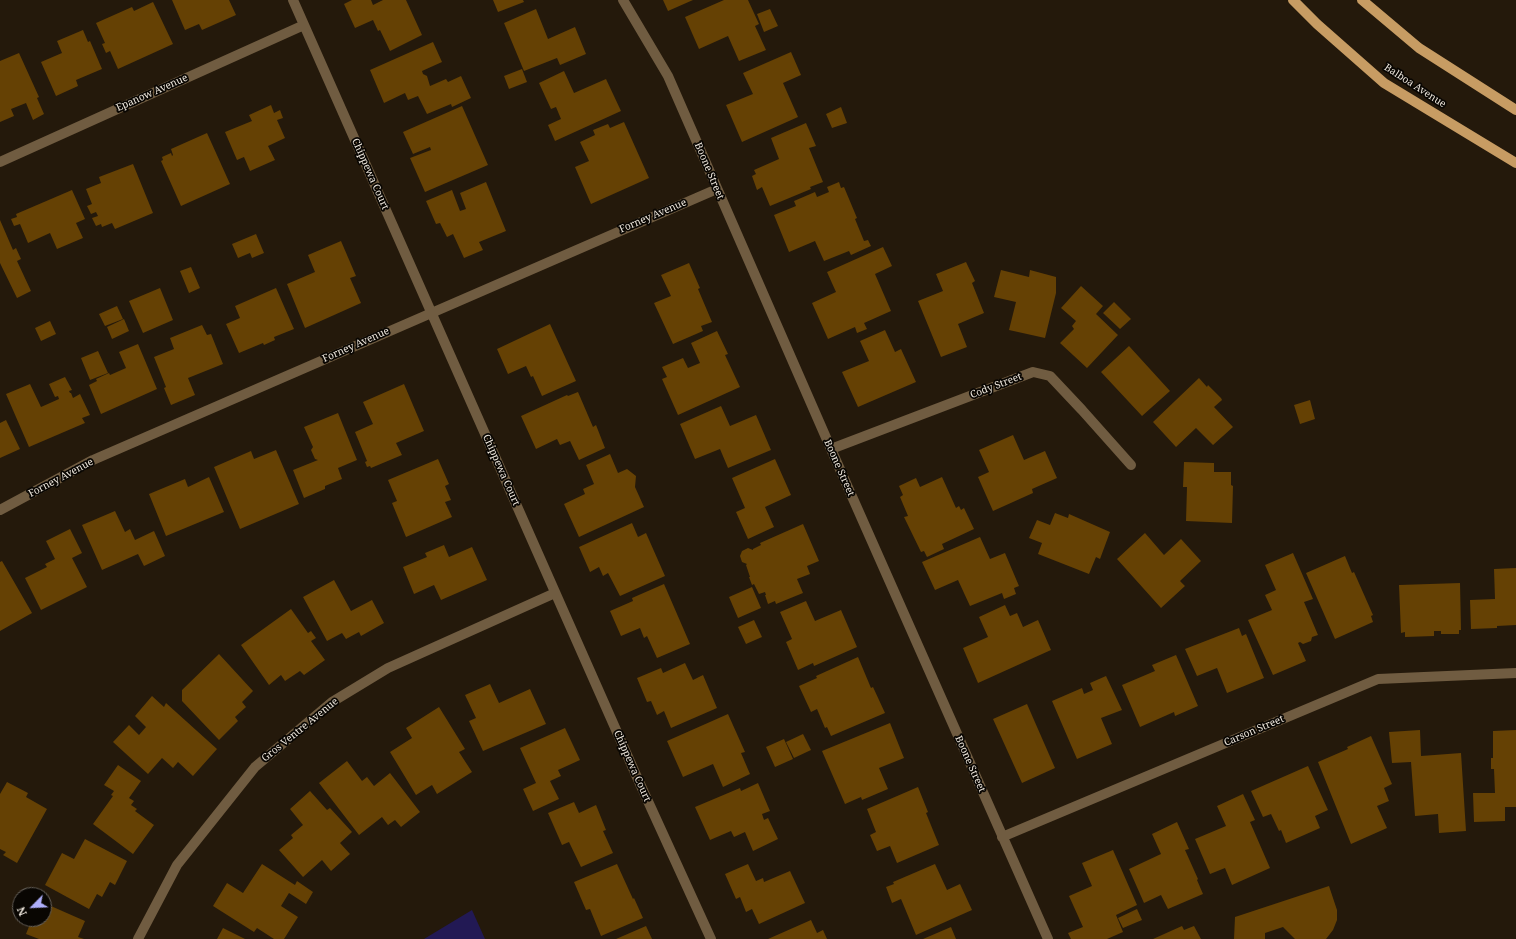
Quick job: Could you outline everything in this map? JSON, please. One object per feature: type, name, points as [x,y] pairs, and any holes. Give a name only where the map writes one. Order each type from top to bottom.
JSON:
[{"type":"main road","name":"Balboa Avenue","points":[[1293,0],[1317,24],[1384,83],[1516,163]]},
{"type":"main road","points":[[1362,0],[1420,48],[1516,110]]},
{"type":"street","name":"Chippewa Court","points":[[293,0],[636,775],[712,939]]},
{"type":"street","name":"Boone Street","points":[[624,0],[668,76],[1048,939]]},
{"type":"street","name":"Epanow Avenue","points":[[0,162],[304,24]]},
{"type":"street","name":"Forney Avenue","points":[[0,510],[93,460],[717,189]]},
{"type":"street","name":"Cody Street","points":[[831,449],[1033,372],[1050,376],[1130,465]]},
{"type":"street","name":"Gros Ventre Avenue","points":[[138,939],[177,865],[255,767],[332,702],[388,668],[555,593]]},
{"type":"street","name":"Carson Street","points":[[1002,837],[1378,679],[1516,673]]},
{"type":"shaded area","points":[[472,910],[485,939],[424,939]]},
{"type":"building","points":[[172,0],[229,0],[236,15],[202,30],[199,24],[185,30]]},
{"type":"building","points":[[352,0],[371,0],[373,5],[383,0],[406,0],[422,35],[390,51],[380,30],[378,31],[373,20],[355,28],[344,4]]},
{"type":"building","points":[[493,0],[523,0],[524,2],[498,12]]},
{"type":"building","points":[[663,0],[693,0],[668,11]]},
{"type":"building","points":[[724,0],[748,0],[759,24],[755,26],[766,50],[739,61],[728,36],[699,49],[685,17]]},
{"type":"building","points":[[153,2],[173,44],[118,69],[110,51],[106,53],[102,44],[105,43],[96,23],[132,7],[134,11]]},
{"type":"building","points":[[536,9],[548,39],[575,27],[586,54],[560,65],[557,58],[524,71],[504,23]]},
{"type":"building","points":[[770,9],[778,26],[764,32],[757,14]]},
{"type":"building","points":[[83,30],[88,42],[90,41],[102,69],[76,80],[78,86],[56,96],[41,62],[62,53],[57,41]]},
{"type":"building","points":[[433,42],[442,62],[422,71],[423,74],[427,76],[430,86],[446,79],[448,82],[461,76],[471,98],[452,107],[451,104],[427,114],[418,96],[408,100],[405,93],[384,103],[370,70]]},
{"type":"building","points":[[791,52],[801,75],[783,83],[798,117],[742,142],[726,105],[753,94],[743,73]]},
{"type":"building","points":[[19,53],[39,97],[37,98],[44,114],[33,120],[26,103],[11,109],[14,116],[0,122],[0,61]]},
{"type":"building","points":[[522,69],[527,82],[509,89],[504,76]]},
{"type":"building","points":[[564,71],[574,93],[606,79],[621,111],[555,141],[548,125],[561,119],[556,107],[551,109],[539,83]]},
{"type":"building","points":[[271,105],[274,113],[280,110],[283,118],[277,120],[285,138],[268,146],[275,160],[250,171],[244,157],[237,160],[225,132],[252,121],[249,115]]},
{"type":"building","points":[[462,106],[488,165],[425,192],[410,158],[431,150],[430,147],[413,154],[403,132]]},
{"type":"building","points":[[841,107],[847,123],[832,128],[826,114]]},
{"type":"building","points":[[624,122],[649,178],[591,204],[575,167],[589,161],[580,142],[595,135],[593,130],[608,124],[610,128]]},
{"type":"building","points":[[806,123],[816,146],[809,148],[823,182],[810,187],[811,189],[770,206],[762,187],[757,190],[752,176],[756,174],[754,170],[779,159],[771,138]]},
{"type":"building","points":[[207,133],[230,184],[181,206],[161,161],[163,160],[162,157],[171,153],[172,156],[171,149]]},
{"type":"building","points":[[133,164],[153,213],[115,229],[112,223],[102,227],[101,224],[96,226],[92,218],[98,216],[96,212],[91,214],[87,206],[92,204],[86,189],[101,183],[99,177]]},
{"type":"building","points":[[486,182],[506,231],[479,242],[483,250],[464,258],[453,234],[447,237],[440,223],[436,224],[426,201],[452,190],[460,211],[466,209],[460,193]]},
{"type":"building","points":[[839,182],[841,188],[844,187],[857,218],[855,219],[864,241],[868,240],[871,246],[851,255],[849,251],[824,261],[815,241],[789,252],[774,215],[796,206],[794,201],[815,192],[817,197],[829,192],[827,187]]},
{"type":"building","points":[[72,190],[85,219],[76,223],[83,238],[57,249],[50,233],[28,243],[20,224],[14,226],[11,219],[17,217],[16,214]]},
{"type":"building","points":[[0,220],[13,250],[16,248],[21,259],[17,261],[31,291],[17,298],[0,263]]},
{"type":"building","points":[[256,234],[264,253],[252,258],[250,253],[238,258],[232,244]]},
{"type":"building","points":[[341,241],[356,276],[350,278],[361,303],[305,328],[287,284],[315,272],[308,255]]},
{"type":"building","points":[[883,247],[892,266],[875,274],[891,311],[864,323],[867,329],[857,333],[855,327],[828,339],[812,303],[836,292],[827,272]]},
{"type":"building","points":[[966,262],[975,281],[972,283],[984,313],[958,324],[967,347],[941,357],[918,301],[943,291],[936,274]]},
{"type":"building","points":[[689,263],[712,322],[701,326],[703,331],[673,344],[654,303],[671,296],[661,275]]},
{"type":"building","points":[[191,267],[200,288],[189,293],[180,271]]},
{"type":"building","points":[[1001,270],[1029,277],[1030,270],[1056,277],[1056,293],[1045,338],[1009,330],[1016,302],[994,297]]},
{"type":"building","points":[[1081,286],[1103,306],[1096,314],[1118,335],[1087,368],[1060,343],[1074,329],[1072,326],[1076,321],[1061,308]]},
{"type":"building","points":[[160,288],[173,320],[143,333],[129,301]]},
{"type":"building","points":[[276,288],[294,329],[274,337],[275,340],[264,345],[263,343],[239,353],[226,324],[240,318],[235,306]]},
{"type":"building","points":[[1114,302],[1131,319],[1120,329],[1103,313]]},
{"type":"building","points":[[117,306],[123,319],[105,326],[99,314]]},
{"type":"building","points":[[124,319],[129,331],[112,339],[107,327]]},
{"type":"building","points":[[50,321],[56,334],[41,341],[35,328]]},
{"type":"building","points":[[550,324],[576,381],[542,396],[533,376],[531,377],[526,366],[508,374],[497,349]]},
{"type":"building","points":[[202,325],[207,335],[211,334],[223,364],[188,378],[195,395],[171,405],[164,388],[166,387],[154,357],[174,349],[170,338]]},
{"type":"building","points":[[885,330],[895,352],[901,349],[916,382],[858,407],[842,372],[869,361],[860,341]]},
{"type":"building","points":[[717,331],[728,354],[725,355],[740,387],[678,415],[662,379],[667,377],[662,367],[683,358],[688,368],[700,363],[691,343]]},
{"type":"building","points":[[138,344],[157,389],[101,414],[89,385],[97,381],[96,379],[109,373],[110,375],[126,368],[119,352]]},
{"type":"building","points":[[1129,346],[1170,391],[1142,416],[1101,372]]},
{"type":"building","points":[[98,351],[108,373],[90,380],[81,358]]},
{"type":"building","points":[[65,377],[72,390],[69,391],[73,398],[80,394],[90,415],[82,418],[85,423],[29,447],[6,394],[30,384],[41,407],[59,399],[58,396],[55,397],[49,384]]},
{"type":"building","points":[[1199,378],[1207,387],[1208,385],[1221,398],[1222,400],[1214,407],[1233,427],[1213,445],[1196,428],[1176,447],[1153,422]]},
{"type":"building","points":[[404,384],[424,431],[396,443],[402,455],[371,468],[370,466],[367,467],[365,462],[367,461],[355,432],[373,424],[363,402]]},
{"type":"building","points":[[578,392],[593,427],[596,425],[605,448],[579,460],[570,441],[560,445],[557,439],[536,449],[521,416],[567,395],[568,396]]},
{"type":"building","points":[[1310,400],[1315,419],[1300,424],[1294,405]]},
{"type":"building","points":[[721,406],[730,426],[756,415],[771,450],[728,468],[720,449],[695,459],[680,424]]},
{"type":"building","points":[[338,413],[357,460],[338,468],[342,479],[325,486],[325,489],[304,498],[293,470],[318,460],[315,459],[311,450],[313,447],[304,427]]},
{"type":"building","points":[[6,420],[20,449],[0,458],[0,423]]},
{"type":"building","points":[[1013,435],[1024,460],[1045,451],[1057,478],[1032,489],[1033,493],[993,511],[978,477],[989,472],[979,450]]},
{"type":"building","points":[[276,450],[299,504],[240,529],[214,467],[251,451],[254,459]]},
{"type":"building","points":[[610,454],[618,473],[627,469],[636,476],[635,487],[644,507],[579,537],[564,504],[585,494],[583,489],[594,484],[586,465]]},
{"type":"building","points":[[438,459],[449,484],[445,486],[451,500],[445,502],[452,517],[406,537],[392,503],[397,501],[388,480]]},
{"type":"building","points":[[775,459],[791,495],[765,507],[774,527],[748,539],[736,512],[745,508],[732,478]]},
{"type":"building","points":[[1184,462],[1214,463],[1214,472],[1231,472],[1231,485],[1233,486],[1232,523],[1186,521],[1187,487],[1183,487]]},
{"type":"building","points":[[209,477],[224,512],[166,536],[149,494],[185,479],[188,487]]},
{"type":"building","points":[[942,477],[956,508],[959,506],[961,510],[964,508],[974,529],[942,544],[944,549],[927,557],[924,551],[921,552],[904,517],[908,516],[900,497],[903,495],[899,486],[916,478],[920,487]]},
{"type":"building","points":[[115,511],[125,532],[130,529],[135,540],[154,531],[165,556],[144,566],[138,554],[102,570],[82,525]]},
{"type":"building","points":[[1055,513],[1068,518],[1069,514],[1110,532],[1100,559],[1096,557],[1089,574],[1038,554],[1042,543],[1029,538],[1037,520],[1050,525]]},
{"type":"building","points":[[632,523],[638,537],[646,533],[665,576],[620,596],[608,573],[603,576],[599,567],[590,572],[579,547]]},
{"type":"building","points":[[803,524],[819,561],[807,566],[810,574],[797,579],[803,593],[776,604],[775,601],[768,604],[765,592],[759,594],[754,584],[752,585],[746,565],[747,564],[742,562],[740,556],[742,551],[748,548],[753,550],[761,545],[760,543]]},
{"type":"building","points":[[70,529],[82,553],[72,558],[87,587],[41,610],[25,578],[47,567],[45,564],[55,559],[46,541]]},
{"type":"building","points":[[1145,533],[1164,555],[1181,539],[1201,561],[1180,581],[1185,586],[1161,608],[1117,559]]},
{"type":"building","points":[[980,537],[990,559],[1005,553],[1019,586],[1014,588],[1016,594],[1004,599],[1002,593],[970,606],[958,580],[935,590],[922,562]]},
{"type":"building","points":[[444,545],[449,557],[472,547],[487,580],[441,600],[434,585],[414,594],[403,567],[427,557],[425,553]]},
{"type":"building","points":[[1293,553],[1313,599],[1304,602],[1318,635],[1312,637],[1311,641],[1303,644],[1300,642],[1298,643],[1306,661],[1273,675],[1248,620],[1272,610],[1265,595],[1276,590],[1265,565]]},
{"type":"building","points":[[1345,556],[1352,573],[1354,572],[1373,615],[1371,616],[1373,622],[1335,639],[1306,573]]},
{"type":"building","points":[[2,561],[32,613],[0,631],[0,562]]},
{"type":"building","points":[[1516,568],[1516,625],[1497,626],[1497,628],[1471,629],[1470,600],[1495,599],[1494,569]]},
{"type":"building","points":[[334,580],[351,611],[372,600],[384,623],[361,636],[359,632],[346,639],[342,633],[327,641],[303,597]]},
{"type":"building","points":[[1460,583],[1461,630],[1459,630],[1459,634],[1441,634],[1441,631],[1434,631],[1434,636],[1405,637],[1405,632],[1401,633],[1399,585]]},
{"type":"building","points":[[664,584],[690,644],[657,658],[647,636],[644,638],[640,628],[621,636],[610,611],[633,601],[632,598]]},
{"type":"building","points":[[752,587],[761,608],[738,618],[729,597]]},
{"type":"building","points":[[806,601],[815,621],[841,610],[857,647],[814,666],[813,663],[798,670],[786,642],[792,639],[780,612]]},
{"type":"building","points":[[1005,605],[1010,616],[1017,613],[1023,627],[1038,620],[1051,650],[978,683],[963,648],[988,637],[979,617]]},
{"type":"building","points":[[291,609],[308,633],[311,631],[316,638],[311,641],[325,660],[304,675],[300,671],[285,681],[281,675],[269,685],[241,645]]},
{"type":"building","points":[[754,620],[762,637],[746,644],[738,627]]},
{"type":"building","points":[[1239,628],[1242,636],[1246,634],[1264,678],[1227,693],[1217,668],[1197,676],[1185,649]]},
{"type":"building","points":[[219,654],[253,691],[242,702],[246,707],[235,717],[238,721],[219,740],[182,701],[182,690]]},
{"type":"building","points":[[1176,655],[1198,706],[1175,716],[1174,712],[1140,727],[1122,685],[1155,671],[1152,665]]},
{"type":"building","points":[[858,657],[871,688],[873,687],[885,713],[831,736],[827,727],[825,728],[817,709],[811,712],[799,686],[817,678],[816,676]]},
{"type":"building","points":[[685,663],[693,680],[703,675],[717,708],[671,728],[664,711],[657,715],[651,701],[647,702],[637,678],[661,668],[663,673]]},
{"type":"building","points":[[1106,676],[1122,710],[1101,718],[1112,744],[1077,759],[1052,701],[1082,688],[1084,694],[1093,690],[1090,683]]},
{"type":"building","points":[[490,684],[499,703],[530,689],[546,724],[483,751],[469,721],[476,718],[465,695]]},
{"type":"building","points":[[152,696],[164,707],[166,703],[217,749],[193,776],[178,762],[173,768],[162,758],[148,774],[113,742],[129,725],[139,735],[146,727],[135,716]]},
{"type":"building","points":[[1027,704],[1055,768],[1022,783],[993,719]]},
{"type":"building","points":[[439,707],[465,749],[459,752],[472,772],[437,794],[432,785],[416,795],[390,752],[412,738],[406,728]]},
{"type":"building","points":[[728,714],[745,752],[741,753],[750,774],[723,787],[713,764],[683,777],[667,741]]},
{"type":"building","points":[[890,723],[904,758],[879,768],[888,789],[862,800],[861,797],[845,804],[822,751]]},
{"type":"building","points":[[565,728],[580,760],[558,770],[561,776],[550,781],[559,799],[533,811],[523,789],[536,783],[520,748]]},
{"type":"building","points":[[1420,730],[1421,756],[1461,753],[1466,831],[1439,833],[1438,814],[1415,816],[1411,762],[1392,763],[1389,732]]},
{"type":"building","points":[[1516,730],[1516,807],[1505,807],[1505,821],[1474,822],[1473,793],[1495,793],[1494,769],[1491,769],[1491,758],[1493,758],[1493,731]]},
{"type":"building","points":[[803,734],[811,750],[794,758],[786,742]]},
{"type":"building","points":[[1371,736],[1392,784],[1384,788],[1389,801],[1377,806],[1387,828],[1351,844],[1318,762],[1348,749],[1347,747]]},
{"type":"building","points":[[784,739],[793,759],[775,767],[766,747]]},
{"type":"building","points":[[347,761],[362,781],[367,777],[374,786],[390,773],[420,812],[401,827],[395,820],[388,825],[382,817],[359,835],[319,783]]},
{"type":"building","points":[[118,765],[141,781],[129,798],[134,801],[131,805],[137,809],[135,811],[154,825],[133,854],[93,824],[113,796],[111,795],[114,791],[104,785]]},
{"type":"building","points":[[1308,766],[1328,810],[1315,816],[1320,828],[1286,843],[1281,830],[1279,831],[1271,814],[1263,817],[1251,791]]},
{"type":"building","points":[[7,782],[28,793],[26,797],[47,809],[17,863],[3,855],[6,852],[0,849],[0,794]]},
{"type":"building","points":[[758,783],[770,811],[762,814],[764,820],[768,818],[778,839],[753,851],[745,832],[734,837],[731,831],[710,840],[695,807],[740,788],[741,791]]},
{"type":"building","points":[[918,787],[928,812],[926,813],[939,845],[897,863],[890,846],[877,851],[870,835],[876,832],[867,809]]},
{"type":"building","points":[[310,791],[327,810],[330,808],[352,832],[340,843],[350,854],[331,871],[322,860],[303,877],[279,850],[293,838],[291,835],[303,825],[290,809]]},
{"type":"building","points":[[1243,794],[1255,820],[1250,822],[1270,868],[1232,885],[1225,868],[1210,874],[1195,839],[1226,826],[1217,806]]},
{"type":"building","points":[[574,802],[579,813],[596,805],[606,830],[603,831],[613,853],[581,867],[569,842],[562,845],[548,813]]},
{"type":"building","points":[[1177,822],[1189,849],[1185,850],[1203,894],[1168,909],[1161,895],[1144,903],[1129,869],[1161,854],[1152,834]]},
{"type":"building","points":[[85,839],[127,861],[115,885],[110,882],[102,897],[97,894],[89,909],[52,889],[52,887],[45,885],[62,853],[74,859]]},
{"type":"building","points":[[1113,850],[1137,905],[1116,915],[1123,932],[1107,939],[1071,939],[1068,933],[1083,927],[1069,896],[1092,886],[1082,863]]},
{"type":"building","points":[[262,864],[295,885],[297,881],[313,892],[306,904],[289,893],[281,906],[298,917],[284,939],[274,939],[257,928],[254,932],[213,906],[227,883],[243,893]]},
{"type":"building","points":[[617,864],[643,918],[601,936],[590,909],[586,910],[574,882]]},
{"type":"building","points":[[748,864],[756,881],[763,878],[764,882],[790,871],[805,903],[759,924],[752,909],[746,912],[740,897],[736,899],[725,874]]},
{"type":"building","points":[[935,864],[947,890],[960,884],[972,910],[916,935],[901,899],[892,903],[886,887],[894,884],[893,882]]},
{"type":"building","points":[[1329,886],[1337,910],[1337,920],[1333,930],[1326,939],[1295,939],[1283,927],[1265,933],[1265,939],[1234,939],[1235,917]]},
{"type":"building","points":[[52,907],[85,921],[78,937],[84,939],[39,939],[26,934],[29,927],[52,927]]},
{"type":"building","points":[[1137,909],[1142,920],[1123,928],[1118,918]]},
{"type":"building","points":[[811,920],[817,933],[823,930],[827,939],[768,939]]},
{"type":"building","points":[[646,926],[652,939],[616,939]]},
{"type":"building","points":[[1182,926],[1184,930],[1194,926],[1201,939],[1153,939]]},
{"type":"building","points":[[951,927],[956,939],[923,939]]},
{"type":"building","points":[[223,928],[245,939],[217,939]]}]
